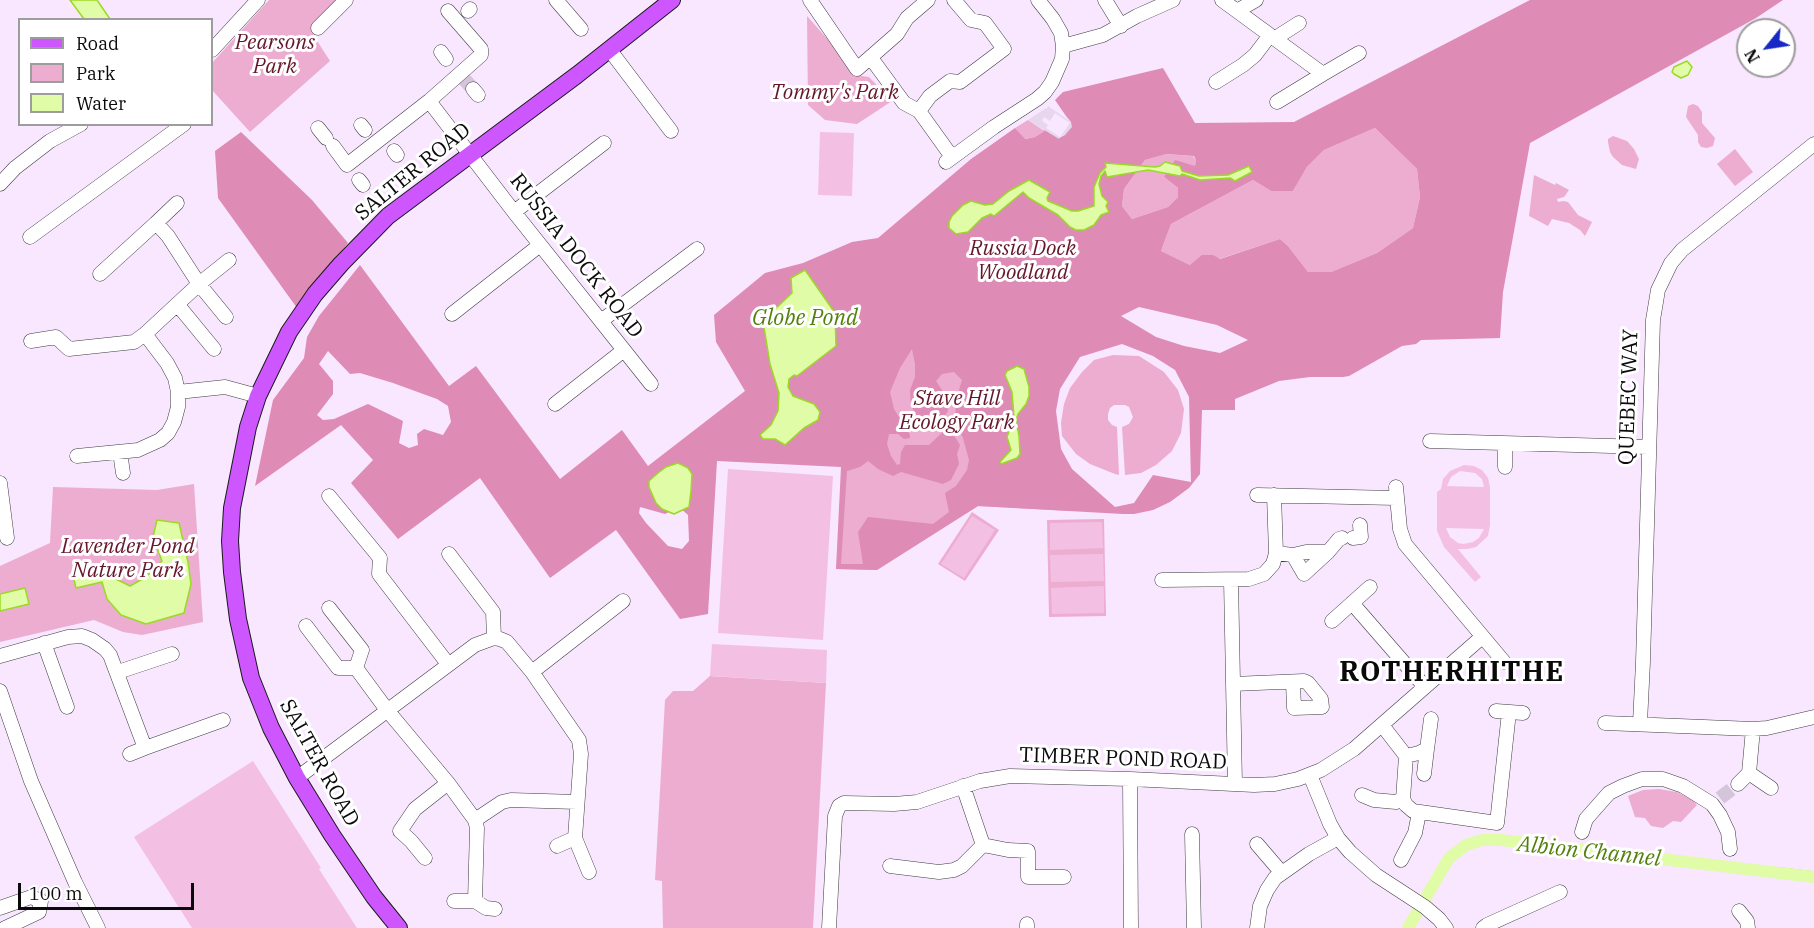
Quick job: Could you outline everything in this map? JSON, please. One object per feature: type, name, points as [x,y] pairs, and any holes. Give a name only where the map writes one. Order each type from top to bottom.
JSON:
[{"type":"main road","name":"SALTER ROAD","points":[[399,928],[374,897],[297,778],[271,728],[251,678],[239,628],[230,541],[232,508],[241,459],[258,396],[293,325],[315,294],[388,216],[672,0]]},
{"type":"street","points":[[213,49],[258,0]]},
{"type":"street","points":[[318,28],[346,0]]},
{"type":"street","points":[[556,0],[580,29]]},
{"type":"street","points":[[810,0],[857,69],[897,34],[919,3]]},
{"type":"street","points":[[919,111],[930,96],[950,81],[960,82],[1004,49],[985,23],[971,21],[954,0]]},
{"type":"street","points":[[870,58],[904,102],[919,111],[949,159],[1037,99],[1046,92],[1052,82],[1062,59],[1061,33],[1038,0]]},
{"type":"street","points":[[1105,0],[1130,24]]},
{"type":"street","points":[[1063,46],[1103,35],[1130,24],[1173,0]]},
{"type":"street","points":[[1222,0],[1323,74]]},
{"type":"street","points":[[1237,11],[1256,0]]},
{"type":"street","points":[[325,137],[355,176],[379,140],[429,101],[481,55],[481,49],[460,14]]},
{"type":"street","points":[[1216,82],[1243,65],[1272,37],[1299,23]]},
{"type":"street","points":[[609,49],[671,131]]},
{"type":"street","points":[[1277,102],[1359,53]]},
{"type":"street","name":"RUSSIA DOCK ROAD","points":[[429,101],[651,384]]},
{"type":"street","points":[[0,183],[15,168],[50,141],[77,126]]},
{"type":"street","points":[[30,237],[181,126]]},
{"type":"street","points":[[514,212],[604,142]]},
{"type":"street","name":"QUEBEC WAY","points":[[1640,723],[1653,320],[1658,290],[1667,271],[1690,242],[1814,144]]},
{"type":"street","points":[[100,274],[177,203]]},
{"type":"street","points":[[156,223],[168,236],[199,284],[226,317]]},
{"type":"street","points":[[452,314],[540,244]]},
{"type":"street","points":[[601,321],[697,249]]},
{"type":"street","points":[[32,341],[56,337],[69,349],[134,342],[229,260]]},
{"type":"street","points":[[177,304],[214,349]]},
{"type":"street","points":[[76,456],[120,452],[149,446],[168,433],[178,407],[175,378],[168,363],[145,334]]},
{"type":"street","points":[[555,404],[624,350]]},
{"type":"street","points":[[178,392],[225,387],[258,396]]},
{"type":"street","points":[[1430,441],[1505,444],[1546,439],[1648,447]]},
{"type":"street","points":[[1505,444],[1505,467]]},
{"type":"street","points":[[120,452],[123,473]]},
{"type":"street","points":[[0,483],[7,538]]},
{"type":"street","points":[[1257,495],[1396,493],[1400,529],[1405,544],[1504,662]]},
{"type":"street","points":[[1162,580],[1231,580],[1260,576],[1273,564],[1276,553],[1274,495]]},
{"type":"street","points":[[329,496],[380,558],[379,574],[448,664]]},
{"type":"street","points":[[1293,555],[1304,574],[1339,539],[1361,537],[1360,525]]},
{"type":"street","points":[[1276,553],[1293,555],[1306,552],[1328,552]]},
{"type":"street","points":[[448,554],[493,612],[494,638]]},
{"type":"street","points":[[1231,580],[1235,784]]},
{"type":"street","points":[[1332,621],[1370,587]]},
{"type":"street","points":[[532,672],[623,601]]},
{"type":"street","points":[[1352,603],[1425,687]]},
{"type":"street","points":[[329,608],[362,650],[356,668]]},
{"type":"street","points":[[306,626],[338,668],[356,668]]},
{"type":"street","points":[[0,656],[68,637],[82,636],[105,649],[118,672],[145,748]]},
{"type":"street","name":"TIMBER POND ROAD","points":[[829,928],[835,816],[839,806],[844,803],[917,802],[980,781],[1010,776],[1275,784],[1310,775],[1354,749],[1482,637]]},
{"type":"street","points":[[297,778],[475,645],[494,638],[507,642],[532,672],[579,740],[581,754],[575,838],[589,872]]},
{"type":"street","points":[[44,643],[67,707]]},
{"type":"street","points":[[118,672],[172,654]]},
{"type":"street","points":[[356,668],[475,820],[477,828],[475,901]]},
{"type":"street","points":[[1233,684],[1293,682]]},
{"type":"street","points":[[0,691],[31,781],[75,882],[98,928]]},
{"type":"street","points":[[1382,725],[1406,756],[1403,799],[1413,811],[1497,822],[1510,712]]},
{"type":"street","points":[[1605,723],[1753,729],[1814,717]]},
{"type":"street","points":[[1424,774],[1431,719]]},
{"type":"street","points":[[130,754],[223,720]]},
{"type":"street","points":[[1738,784],[1749,773],[1753,729]]},
{"type":"street","points":[[1406,756],[1415,755],[1427,749]]},
{"type":"street","points":[[1749,773],[1771,788]]},
{"type":"street","points":[[1310,775],[1338,838],[1357,860],[1437,916],[1446,928]]},
{"type":"street","points":[[1130,779],[1131,928]]},
{"type":"street","points":[[1582,832],[1586,819],[1609,794],[1642,779],[1663,779],[1716,801],[1728,832],[1730,849]]},
{"type":"street","points":[[426,858],[400,831],[416,809],[448,783]]},
{"type":"street","points":[[963,786],[983,845]]},
{"type":"street","points":[[1362,795],[1374,800],[1396,802],[1403,799]]},
{"type":"street","points":[[475,820],[502,802],[511,800],[577,802]]},
{"type":"street","points":[[1401,860],[1414,833],[1419,813]]},
{"type":"street","points":[[1192,834],[1194,928]]},
{"type":"street","points":[[557,846],[575,838]]},
{"type":"street","points":[[1257,928],[1260,906],[1267,890],[1281,872],[1338,838]]},
{"type":"street","points":[[1257,844],[1281,872]]},
{"type":"street","points":[[890,866],[939,872],[954,870],[962,866],[983,845]]},
{"type":"street","points":[[983,845],[1028,851],[1028,878],[1064,877]]},
{"type":"street","points":[[1483,928],[1560,892]]},
{"type":"street","points":[[0,908],[32,897],[41,901],[39,912],[4,928]]},
{"type":"street","points":[[454,901],[475,901],[486,908],[495,909]]},
{"type":"street","points":[[1739,911],[1747,921],[1748,928]]},
{"type":"green space","name":"Pearsons Park","points":[[269,0],[344,0],[343,14],[314,36],[330,61],[250,132],[213,91],[213,62]]},
{"type":"green space","name":"Russia Dock Woodland","points":[[1530,0],[1783,0],[1756,18],[1736,18],[1736,29],[1530,143],[1503,292],[1500,338],[1421,340],[1416,344],[1402,346],[1349,376],[1279,381],[1235,399],[1235,410],[1202,410],[1200,474],[1189,488],[1170,502],[1153,510],[1123,514],[978,506],[877,570],[836,569],[841,467],[717,461],[708,614],[680,619],[616,530],[550,578],[480,478],[398,539],[351,483],[373,460],[341,425],[255,486],[273,400],[304,358],[307,337],[319,316],[360,265],[449,386],[476,366],[560,479],[622,430],[648,466],[745,391],[716,342],[714,315],[765,273],[803,263],[852,242],[878,238],[971,159],[1015,128],[1025,139],[1035,137],[1046,130],[1059,138],[1065,135],[1071,122],[1055,100],[1063,92],[1163,68],[1195,123],[1294,122]],"holes":[[[1375,128],[1417,169],[1420,197],[1413,228],[1377,253],[1331,272],[1308,272],[1280,239],[1220,259],[1213,255],[1202,255],[1190,265],[1161,251],[1171,224],[1253,180],[1271,191],[1293,191],[1307,167],[1324,150]],[[1166,154],[1194,156],[1195,166],[1175,160],[1164,177],[1178,188],[1178,197],[1168,207],[1132,219],[1122,206],[1124,189],[1145,160]],[[1139,307],[1217,325],[1248,340],[1220,353],[1184,346],[1156,337],[1121,316]],[[1122,344],[1153,356],[1175,370],[1189,397],[1191,482],[1153,475],[1134,503],[1115,507],[1072,469],[1061,449],[1056,411],[1060,389],[1080,357]],[[912,349],[915,377],[910,390],[911,406],[918,418],[927,422],[943,419],[948,411],[944,393],[936,381],[942,374],[954,372],[962,380],[956,400],[955,422],[963,438],[969,460],[967,470],[956,486],[945,493],[949,512],[933,524],[868,517],[858,532],[863,564],[841,564],[847,471],[860,467],[868,461],[893,476],[901,472],[943,484],[951,480],[959,464],[957,454],[960,445],[955,437],[944,431],[929,445],[905,445],[901,452],[900,464],[897,465],[891,456],[887,444],[889,434],[898,434],[904,439],[910,438],[894,409],[890,392],[900,368]],[[328,351],[350,374],[360,373],[437,399],[448,406],[451,422],[443,435],[424,429],[417,434],[418,445],[409,448],[399,443],[403,421],[368,404],[334,419],[323,420],[317,415],[333,394],[333,381],[319,364]],[[640,507],[665,514],[679,507],[688,515],[689,541],[682,549],[668,546],[639,513]]]},
{"type":"green space","name":"Tommy's Park","points":[[807,16],[855,75],[869,77],[892,101],[857,124],[825,120],[808,105]]},
{"type":"green space","points":[[1693,104],[1698,106],[1702,112],[1702,123],[1715,138],[1713,146],[1701,147],[1698,135],[1686,117],[1688,106]]},
{"type":"green space","points":[[1028,120],[1046,130],[1035,137],[1024,139],[1015,128]]},
{"type":"green space","points":[[1375,128],[1417,169],[1420,197],[1413,228],[1377,253],[1331,272],[1308,272],[1280,239],[1219,259],[1190,265],[1161,251],[1171,224],[1253,180],[1271,191],[1293,191],[1307,167],[1324,150]]},
{"type":"green space","points":[[241,132],[312,200],[348,243],[297,308],[218,198],[215,151]]},
{"type":"green space","points":[[1613,136],[1627,141],[1634,149],[1639,159],[1636,169],[1622,165],[1613,157],[1608,139]]},
{"type":"green space","points":[[1735,149],[1753,172],[1735,186],[1717,164]]},
{"type":"green space","points":[[1165,154],[1193,156],[1196,160],[1195,166],[1164,177],[1178,188],[1178,197],[1168,207],[1132,219],[1122,206],[1124,189],[1145,160]]},
{"type":"green space","points":[[1534,175],[1569,190],[1564,197],[1557,199],[1558,202],[1568,202],[1578,215],[1592,222],[1585,236],[1569,223],[1552,219],[1548,226],[1529,216]]},
{"type":"green space","name":"Stave Hill Ecology Park","points":[[1037,307],[1071,511],[978,506],[877,570],[836,569],[863,309]]},
{"type":"green space","points":[[1113,355],[1139,356],[1164,372],[1178,390],[1184,409],[1181,433],[1172,451],[1156,465],[1141,473],[1125,475],[1122,427],[1129,424],[1133,417],[1129,407],[1125,405],[1114,405],[1108,414],[1108,420],[1117,427],[1119,475],[1090,464],[1076,454],[1062,436],[1061,423],[1064,404],[1070,388],[1094,360]]},
{"type":"green space","name":"Lavender Pond Nature Park","points":[[194,484],[203,622],[142,635],[123,632],[94,620],[0,642],[0,566],[50,543],[53,487],[157,490]]},
{"type":"green space","points":[[972,512],[999,530],[965,581],[938,564]]},
{"type":"green space","points":[[1104,519],[1106,616],[1049,617],[1047,520]]},
{"type":"green space","points":[[710,676],[826,683],[813,928],[663,928],[662,881],[655,880],[665,700],[673,691],[693,691]]},
{"type":"green space","points":[[1659,789],[1677,792],[1693,800],[1697,805],[1681,822],[1673,821],[1663,828],[1651,826],[1645,818],[1635,817],[1628,796],[1643,790]]},
{"type":"shaded area","points":[[1048,106],[1071,122],[1072,127],[1061,136],[1070,123],[1055,113],[1050,121],[1044,117],[1042,121],[1048,125],[1046,128],[1060,137],[1059,139],[1028,120],[1047,109]]},
{"type":"shaded area","points":[[820,132],[854,133],[852,196],[818,195]]},
{"type":"shaded area","points":[[1464,465],[1474,466],[1482,470],[1488,478],[1490,525],[1488,536],[1476,547],[1458,549],[1481,577],[1475,582],[1444,547],[1437,531],[1437,492],[1441,489],[1443,479],[1450,471]],"holes":[[[1460,471],[1475,473],[1482,479],[1484,487],[1447,486],[1451,477]],[[1446,528],[1483,529],[1484,529],[1479,538],[1463,544],[1450,537]]]},
{"type":"shaded area","points":[[728,469],[833,476],[823,640],[718,633]]},
{"type":"shaded area","points":[[972,516],[995,530],[964,578],[941,564]]},
{"type":"shaded area","points":[[1102,522],[1103,548],[1050,550],[1050,523]]},
{"type":"shaded area","points":[[1103,554],[1104,581],[1051,582],[1050,555]]},
{"type":"shaded area","points":[[1104,586],[1104,613],[1052,614],[1051,588]]},
{"type":"shaded area","points":[[712,644],[827,650],[826,683],[710,676]]},
{"type":"shaded area","points":[[253,761],[357,928],[192,928],[134,837]]},
{"type":"water","points":[[70,0],[97,0],[109,18],[83,18]]},
{"type":"water","points":[[1687,61],[1692,67],[1688,75],[1681,78],[1672,72],[1674,67]]},
{"type":"water","points":[[1165,162],[1180,166],[1182,171],[1199,176],[1228,175],[1249,166],[1252,172],[1235,181],[1230,178],[1200,180],[1182,174],[1180,176],[1148,170],[1107,177],[1105,171],[1099,184],[1102,196],[1108,202],[1106,206],[1109,212],[1101,215],[1094,225],[1084,230],[1070,227],[1058,215],[1023,192],[994,216],[991,214],[982,218],[968,232],[956,234],[949,228],[952,216],[963,205],[971,201],[985,205],[993,204],[1009,191],[1029,180],[1050,192],[1048,201],[1072,211],[1078,211],[1094,206],[1094,187],[1100,173],[1106,167],[1105,163],[1155,167]]},
{"type":"water","name":"Globe Pond","points":[[805,270],[835,313],[836,346],[797,376],[794,375],[789,379],[788,387],[793,396],[814,404],[820,412],[818,420],[804,428],[785,445],[775,439],[763,439],[760,435],[771,425],[778,411],[779,393],[770,364],[764,327],[771,313],[792,293],[791,278]]},
{"type":"water","points":[[1017,366],[1024,369],[1029,387],[1026,404],[1016,420],[1020,454],[1017,458],[1001,464],[1000,462],[1011,450],[1007,437],[1014,417],[1012,392],[1005,375],[1007,371]]},
{"type":"water","points":[[678,463],[688,468],[692,474],[691,491],[689,507],[674,514],[662,509],[656,503],[649,487],[649,481],[666,467]]},
{"type":"water","points":[[157,520],[179,523],[191,584],[184,613],[146,624],[121,615],[107,599],[102,582],[76,588],[72,571],[96,565],[130,586],[146,577],[162,561],[153,537]]},
{"type":"water","points":[[25,588],[29,604],[0,611],[0,594]]},
{"type":"water","points":[[1780,868],[1814,872],[1814,881],[1777,877]]},
{"type":"waterway","name":"Albion Channel","points":[[1408,928],[1449,858],[1466,845],[1482,840],[1501,840],[1814,877]]},
{"type":"tunnel","points":[[464,79],[473,89]]},
{"type":"tunnel","points":[[1720,798],[1738,784]]},
{"type":"district","name":"ROTHERHITHE","points":[[1452,673]]}]
